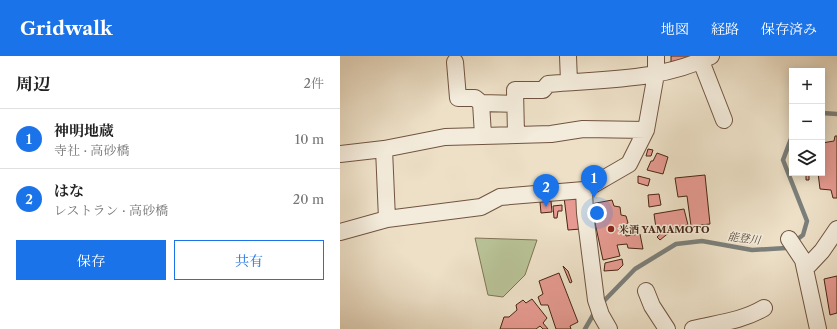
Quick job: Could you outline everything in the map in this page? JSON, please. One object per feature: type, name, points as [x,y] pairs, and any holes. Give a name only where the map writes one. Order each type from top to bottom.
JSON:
[{"type":"street","points":[[568,56],[569,82]]},
{"type":"street","points":[[340,232],[386,219],[481,207],[500,197],[584,190],[629,164],[646,130],[656,74],[656,56]]},
{"type":"street","points":[[516,134],[515,90],[543,90],[548,84],[656,74],[706,59],[724,120]]},
{"type":"street","points":[[455,62],[458,98],[476,98],[481,103],[483,136]]},
{"type":"street","points":[[481,103],[515,104]]},
{"type":"street","points":[[340,154],[384,149],[445,137],[551,134],[583,129],[646,130]]},
{"type":"street","points":[[384,149],[386,219]]},
{"type":"street","points":[[584,190],[585,213],[596,300],[601,315],[609,329]]},
{"type":"street","points":[[804,265],[822,251],[837,229]]},
{"type":"street","points":[[789,239],[804,265],[818,329]]},
{"type":"street","points":[[646,291],[652,306],[667,329]]},
{"type":"street","points":[[693,329],[736,321],[764,308]]},
{"type":"green space","points":[[475,238],[537,240],[525,275],[503,297],[488,295]]},
{"type":"building","points":[[671,56],[694,56],[671,62]]},
{"type":"building","points":[[835,136],[837,136],[837,198],[833,198],[831,190],[820,189],[818,176],[825,176],[825,142],[834,141]]},
{"type":"building","points":[[648,149],[653,150],[651,156],[646,156]]},
{"type":"building","points":[[657,153],[668,157],[663,174],[647,170]]},
{"type":"building","points":[[705,175],[710,224],[691,226],[687,196],[678,197],[675,178]]},
{"type":"building","points":[[638,176],[650,179],[648,186],[638,183]]},
{"type":"building","points":[[806,176],[809,176],[809,180],[806,180]]},
{"type":"building","points":[[659,194],[661,205],[649,207],[648,195]]},
{"type":"building","points":[[564,197],[577,197],[581,229],[568,230]]},
{"type":"building","name":"米酒 YAMAMOTO","points":[[612,200],[614,206],[620,207],[621,215],[626,216],[628,223],[624,225],[626,236],[640,234],[643,249],[628,248],[627,244],[617,245],[620,256],[603,260],[591,204]]},
{"type":"building","points":[[551,201],[552,212],[541,213],[540,202]]},
{"type":"building","points":[[562,205],[562,211],[558,211],[557,218],[554,218],[553,206]]},
{"type":"building","points":[[684,209],[688,225],[676,227],[660,240],[657,237],[666,229],[656,228],[654,214]]},
{"type":"building","points":[[622,259],[623,265],[618,270],[604,271],[605,263]]},
{"type":"building","points":[[563,266],[568,271],[572,282],[570,283]]},
{"type":"building","points":[[559,273],[578,322],[570,326],[571,329],[556,329],[548,305],[541,305],[538,297],[543,294],[539,281]]},
{"type":"building","points":[[837,276],[837,313],[830,315],[824,279]]},
{"type":"building","points":[[532,299],[547,318],[543,323],[548,329],[543,329],[540,326],[536,329],[500,329],[504,317],[509,317],[517,310],[516,305],[523,300],[526,303]]},
{"type":"waterway","name":"能登川","points":[[825,113],[837,114]]},
{"type":"waterway","name":"能登川","points":[[601,304],[635,269],[676,244],[702,241],[752,250],[786,248],[803,235],[807,221],[783,160],[790,140]]},
{"type":"waterway","name":"能登川","points":[[585,329],[596,310]]},
{"type":"place","name":"神明地蔵","points":[[594,198]]},
{"type":"place","name":"はな","points":[[546,207]]},
{"type":"place","name":"米酒 YAMAMOTO","points":[[611,229]]}]
